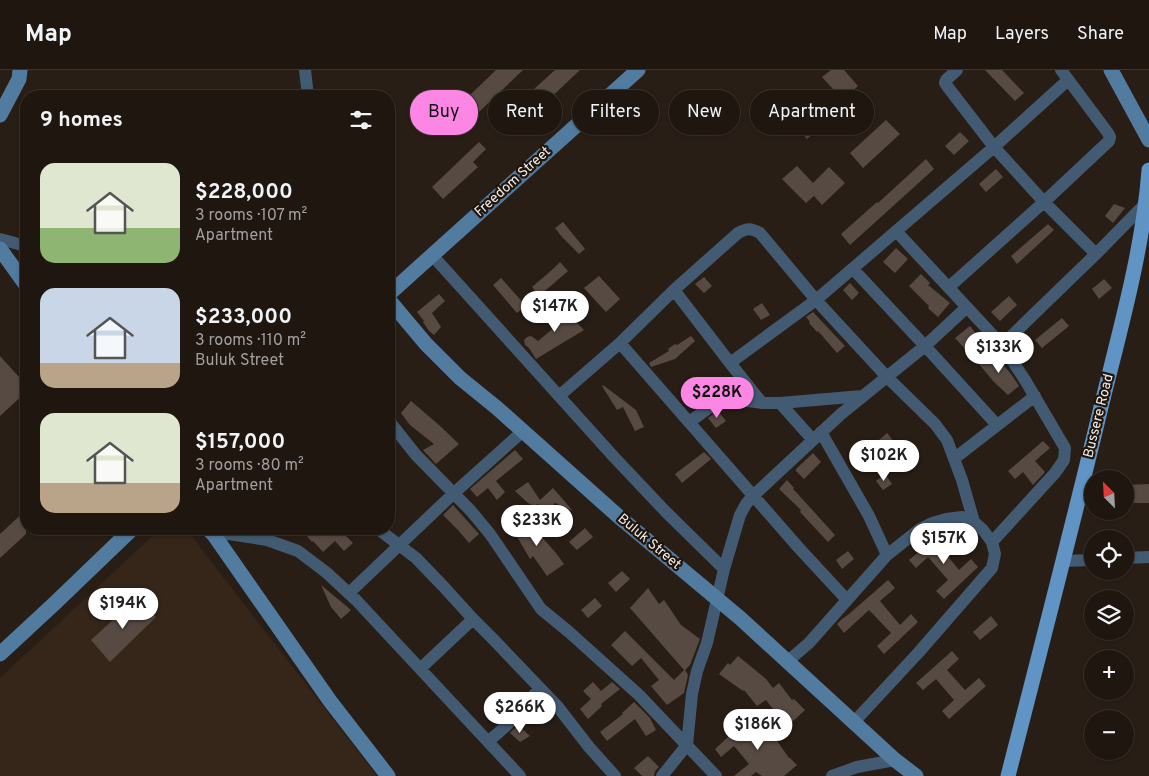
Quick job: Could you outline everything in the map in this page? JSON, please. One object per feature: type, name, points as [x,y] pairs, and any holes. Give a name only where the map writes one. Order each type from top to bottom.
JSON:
[{"type":"main road","name":"Bussere Road","points":[[1008,776],[1123,316],[1146,202],[1149,170]]},
{"type":"street","points":[[0,114],[19,79],[20,70]]},
{"type":"street","points":[[305,70],[307,90]]},
{"type":"street","name":"Freedom Street","points":[[395,289],[638,70]]},
{"type":"street","points":[[957,70],[946,80],[946,85],[994,147],[1044,202],[1096,254]]},
{"type":"street","points":[[1110,70],[1149,140]]},
{"type":"street","points":[[730,363],[816,300],[994,147],[1065,75],[1108,133],[1109,141],[949,287]]},
{"type":"street","points":[[1002,345],[1096,254],[1146,202]]},
{"type":"street","points":[[559,396],[620,343],[674,290],[738,233],[746,228],[753,229],[760,232],[816,300],[887,377],[935,424],[947,440],[955,458],[974,522]]},
{"type":"street","points":[[896,231],[1002,345],[1035,396],[1065,448],[1064,460],[1055,473],[992,542]]},
{"type":"street","points":[[0,239],[20,244]]},
{"type":"street","points":[[0,249],[20,276]]},
{"type":"street","points":[[432,256],[627,471],[724,569]]},
{"type":"street","points":[[852,269],[926,346],[997,425]]},
{"type":"street","points":[[674,290],[762,403]]},
{"type":"street","name":"Buluk Street","points":[[395,307],[426,344],[460,378],[788,661],[895,760],[916,776]]},
{"type":"street","points":[[662,776],[687,745],[692,694],[697,671],[706,643],[724,569],[740,515],[746,504],[862,396],[926,346],[967,308]]},
{"type":"street","points":[[620,343],[818,569],[848,600]]},
{"type":"street","points":[[689,422],[715,404],[734,400],[780,403],[862,396]]},
{"type":"street","points":[[955,458],[1035,396]]},
{"type":"street","points":[[780,403],[817,436],[868,516],[887,556]]},
{"type":"street","points":[[395,429],[416,456],[471,511],[490,534],[541,609],[639,696],[716,776]]},
{"type":"street","points":[[349,593],[399,544],[523,431]]},
{"type":"street","points":[[788,661],[809,642],[887,556],[920,529],[946,519],[962,517],[974,522],[983,530],[992,542],[995,554],[992,568],[919,652],[854,722]]},
{"type":"street","points":[[0,654],[126,535]]},
{"type":"street","points":[[213,535],[330,701],[388,776]]},
{"type":"street","points":[[235,535],[267,540],[298,552],[327,573],[349,593],[421,668],[520,776]]},
{"type":"street","points":[[386,535],[416,558],[444,586],[473,619],[558,707],[589,747],[615,776]]},
{"type":"street","points":[[1134,558],[1149,557]]},
{"type":"street","points":[[1063,561],[1084,560]]},
{"type":"street","points":[[421,668],[473,619]]},
{"type":"street","points":[[488,741],[515,716],[540,688]]},
{"type":"street","points":[[832,776],[857,767],[895,760]]},
{"type":"shaded area","points":[[154,535],[191,535],[377,776],[0,776],[0,678]]},
{"type":"building","points":[[496,70],[523,70],[502,90],[488,90],[488,103],[478,113],[478,90],[475,90]]},
{"type":"building","points":[[555,70],[580,70],[559,90],[534,89]]},
{"type":"building","points":[[831,70],[844,70],[858,86],[854,90],[834,90],[822,77]]},
{"type":"building","points":[[985,70],[1002,70],[1024,93],[1015,101]]},
{"type":"building","points":[[886,120],[900,134],[863,168],[850,153],[870,135],[874,135],[874,131]]},
{"type":"building","points":[[960,132],[969,141],[954,155],[945,146]]},
{"type":"building","points":[[804,135],[812,135],[807,139]]},
{"type":"building","points":[[479,142],[486,149],[473,162],[478,167],[443,199],[432,187]]},
{"type":"building","points":[[926,159],[934,169],[850,245],[841,234]]},
{"type":"building","points":[[797,166],[813,183],[829,167],[845,183],[822,205],[814,196],[806,203],[782,179]]},
{"type":"building","points":[[996,169],[1003,177],[986,192],[979,184]]},
{"type":"building","points":[[1114,204],[1125,208],[1113,223],[1105,216]]},
{"type":"building","points":[[563,222],[585,249],[579,254],[555,228]]},
{"type":"building","points":[[1048,224],[1054,230],[1017,264],[1011,256]]},
{"type":"building","points":[[896,248],[908,259],[895,273],[883,262]]},
{"type":"building","points":[[560,262],[568,271],[539,296],[532,287]]},
{"type":"building","points":[[921,274],[930,283],[928,285],[950,303],[938,317],[909,286]]},
{"type":"building","points":[[599,276],[620,299],[606,312],[584,288]]},
{"type":"building","points":[[704,277],[712,286],[704,293],[695,284]]},
{"type":"building","points":[[501,278],[526,306],[517,313],[493,285]]},
{"type":"building","points":[[1104,279],[1112,288],[1099,299],[1092,289]]},
{"type":"building","points":[[850,283],[859,293],[852,300],[843,290]]},
{"type":"building","points":[[439,294],[445,301],[432,313],[441,327],[434,335],[429,331],[417,312]]},
{"type":"building","points":[[1009,296],[1017,305],[1000,321],[991,312]]},
{"type":"building","points":[[556,301],[558,304],[561,302],[569,311],[567,313],[584,330],[536,359],[525,345],[524,340],[531,336],[538,341],[562,321],[550,306]]},
{"type":"building","points":[[762,303],[770,315],[761,320],[753,309]]},
{"type":"building","points":[[813,312],[845,346],[837,353],[809,323],[806,317]]},
{"type":"building","points":[[1062,318],[1069,326],[1042,348],[1035,340]]},
{"type":"building","points":[[970,326],[978,336],[964,348],[955,338]]},
{"type":"building","points":[[691,336],[695,341],[675,359],[651,367],[649,363],[669,351],[668,349],[675,344],[677,345]]},
{"type":"building","points":[[992,352],[1019,386],[1008,395],[978,363]]},
{"type":"building","points":[[0,356],[20,376],[20,398],[0,416]]},
{"type":"building","points":[[603,385],[636,410],[644,427],[635,431],[623,407],[617,410]]},
{"type":"building","points":[[411,401],[459,444],[436,464],[423,450],[434,444],[410,425],[401,413]]},
{"type":"building","points":[[718,411],[726,421],[716,428],[708,418]]},
{"type":"building","points":[[887,433],[895,443],[888,449],[879,440]]},
{"type":"building","points":[[1043,441],[1050,448],[1035,461],[1045,472],[1033,485],[1023,472],[1015,479],[1008,471]]},
{"type":"building","points":[[515,450],[523,459],[496,481],[505,492],[497,500],[488,488],[477,497],[470,489]]},
{"type":"building","points":[[704,452],[711,459],[682,483],[675,474]]},
{"type":"building","points":[[813,453],[821,462],[804,479],[796,469]]},
{"type":"building","points":[[864,453],[872,462],[864,469],[856,459]]},
{"type":"building","points":[[885,474],[892,484],[883,490],[876,481]]},
{"type":"building","points":[[787,480],[835,535],[828,542],[800,512],[801,510],[779,489]]},
{"type":"building","points":[[528,482],[540,500],[553,488],[573,511],[555,503],[545,513],[538,504],[534,506],[528,503],[515,491]]},
{"type":"building","points":[[1149,484],[1149,503],[1134,503],[1134,485]]},
{"type":"building","points":[[453,505],[479,534],[469,543],[443,515]]},
{"type":"building","points":[[20,516],[20,535],[25,535],[0,558],[0,534]]},
{"type":"building","points":[[524,517],[564,564],[547,576],[533,556],[530,559],[512,528]]},
{"type":"building","points":[[585,528],[593,537],[577,550],[569,542]]},
{"type":"building","points":[[944,531],[950,538],[940,547],[959,570],[971,559],[978,567],[944,599],[936,591],[948,580],[928,557],[916,568],[909,560]]},
{"type":"building","points":[[306,535],[345,535],[353,543],[344,551],[335,541],[323,552]]},
{"type":"building","points":[[848,551],[854,559],[842,569],[836,560]]},
{"type":"building","points":[[622,571],[630,579],[616,592],[608,583]]},
{"type":"building","points":[[888,580],[895,588],[880,601],[900,625],[911,614],[918,622],[884,654],[877,646],[891,633],[869,610],[844,633],[837,624]]},
{"type":"building","points":[[321,585],[351,610],[341,619],[331,607]]},
{"type":"building","points":[[648,588],[659,604],[664,600],[681,625],[700,639],[690,665],[685,670],[688,675],[684,693],[667,705],[651,686],[659,680],[641,658],[632,666],[611,645],[625,631],[674,680],[684,670],[630,608]]},
{"type":"building","points":[[137,598],[156,617],[110,662],[91,640]]},
{"type":"building","points":[[595,598],[602,606],[588,618],[581,610]]},
{"type":"building","points":[[991,616],[998,625],[980,640],[973,632]]},
{"type":"building","points":[[952,651],[959,659],[947,670],[965,690],[979,678],[986,686],[949,719],[942,711],[954,700],[936,679],[923,690],[916,683]]},
{"type":"building","points":[[738,656],[766,679],[773,688],[779,683],[792,700],[794,699],[805,710],[791,723],[778,711],[776,713],[766,700],[757,706],[744,690],[719,674],[728,663],[730,665]]},
{"type":"building","points":[[593,682],[601,691],[612,682],[620,689],[601,704],[602,706],[588,719],[580,709],[591,699],[583,691]]},
{"type":"building","points":[[634,702],[650,718],[656,730],[646,736],[635,719],[607,741],[600,732],[623,714]]},
{"type":"building","points":[[751,716],[777,741],[789,758],[797,765],[784,776],[762,776],[756,772],[751,776],[734,776],[749,764],[734,746],[721,757],[715,749]]},
{"type":"building","points":[[518,725],[530,736],[520,742],[510,733]]},
{"type":"building","points":[[648,756],[659,767],[655,771],[654,776],[642,776],[634,768]]}]
